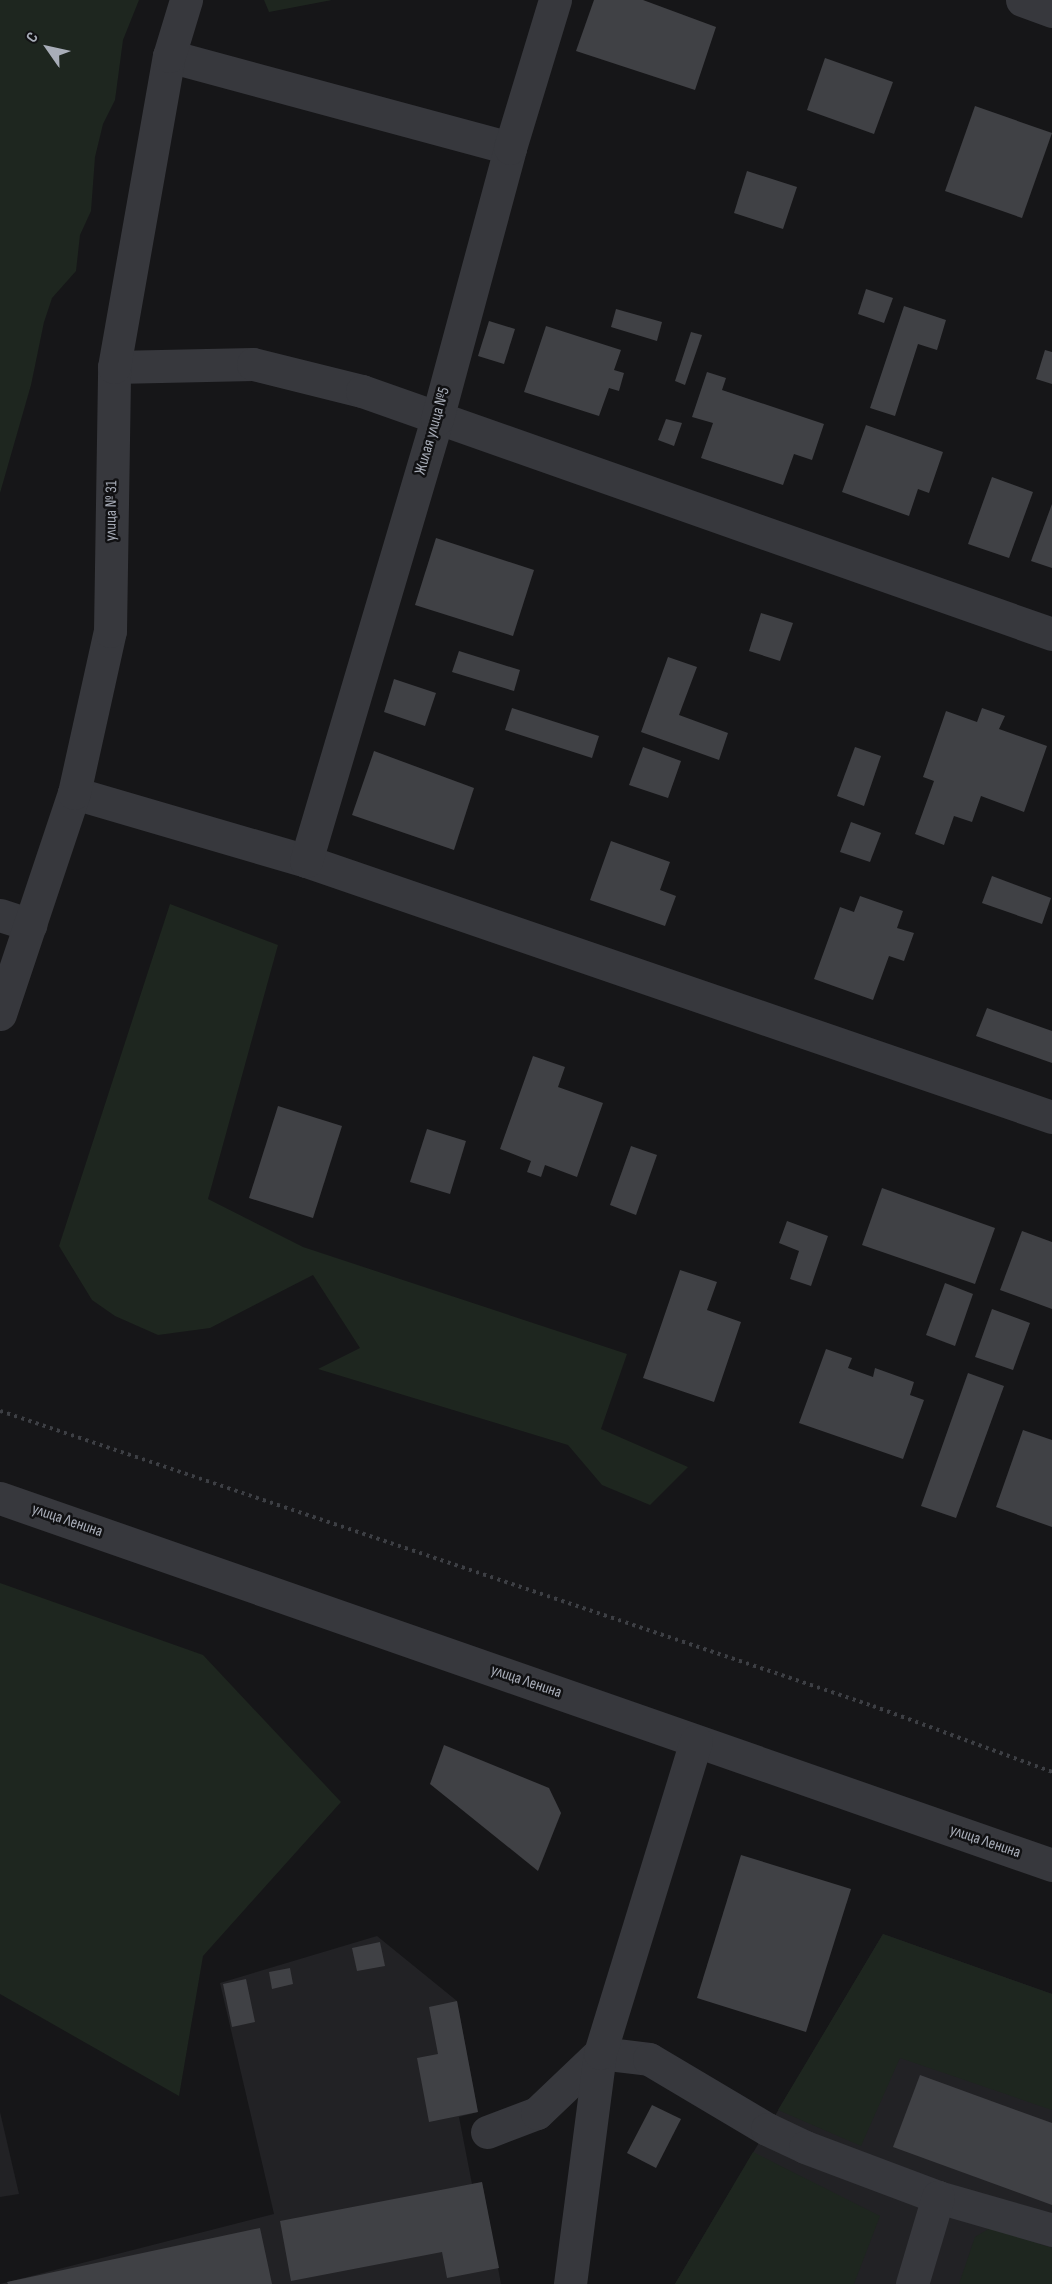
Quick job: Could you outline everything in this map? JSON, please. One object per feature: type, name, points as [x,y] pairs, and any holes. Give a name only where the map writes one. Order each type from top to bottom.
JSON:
[{"type":"street","name":"улица № 31","points":[[0,1014],[15,920],[74,793],[110,631],[114,367],[169,56],[186,0]]},
{"type":"street","name":"Жилая улица №5","points":[[306,861],[437,419],[510,148],[555,0]]},
{"type":"street","points":[[1022,0],[1052,11]]},
{"type":"street","points":[[169,56],[510,148]]},
{"type":"street","points":[[114,367],[254,364],[362,391],[1052,634]]},
{"type":"street","points":[[74,793],[306,861],[1052,1117]]},
{"type":"street","name":"улица Ленина","points":[[0,1498],[1052,1866]]},
{"type":"street","points":[[570,2284],[600,2053],[696,1741]]},
{"type":"street","points":[[487,2132],[537,2114],[600,2053]]},
{"type":"street","points":[[600,2053],[649,2059],[767,2129],[939,2197],[1052,2230]]},
{"type":"street","points":[[912,2284],[939,2197]]},
{"type":"path","points":[[0,1411],[873,1706],[1052,1772]]},
{"type":"shaded area","points":[[0,0],[139,0],[123,40],[115,100],[103,124],[95,157],[91,211],[80,235],[76,271],[52,298],[44,322],[31,385],[0,493]]},
{"type":"shaded area","points":[[264,0],[332,0],[269,12]]},
{"type":"shaded area","points":[[170,904],[278,945],[208,1199],[303,1247],[627,1354],[601,1429],[688,1467],[650,1505],[602,1485],[568,1445],[318,1369],[360,1348],[313,1275],[210,1328],[158,1335],[115,1316],[92,1300],[59,1246]]},
{"type":"shaded area","points":[[0,1583],[203,1655],[341,1802],[203,1956],[179,2096],[0,1994]]},
{"type":"shaded area","points":[[883,1934],[1052,1994],[1052,2284],[675,2284]]},
{"type":"shaded area","points":[[883,1934],[1052,1994],[1052,2110],[900,2058],[861,2146],[778,2110]]},
{"type":"shaded area","points":[[377,1936],[457,2001],[478,2112],[459,2117],[472,2184],[482,2182],[501,2284],[0,2284],[274,2214],[220,1983]]},
{"type":"shaded area","points":[[0,2112],[19,2194],[0,2197]]},
{"type":"shaded area","points":[[753,2152],[880,2216],[854,2284],[675,2284]]},
{"type":"shaded area","points":[[990,2228],[1052,2248],[1052,2284],[959,2284],[975,2237]]},
{"type":"building","points":[[594,0],[643,0],[716,27],[695,90],[576,51]]},
{"type":"building","points":[[825,58],[893,82],[874,134],[807,110]]},
{"type":"building","points":[[975,106],[1052,133],[1022,218],[945,191]]},
{"type":"building","points":[[747,171],[797,187],[783,229],[734,213]]},
{"type":"building","points":[[866,289],[893,298],[884,323],[858,314]]},
{"type":"building","points":[[904,306],[946,320],[937,350],[918,344],[895,416],[870,408]]},
{"type":"building","points":[[616,309],[662,322],[657,341],[611,327]]},
{"type":"building","points":[[489,321],[515,329],[504,364],[478,356]]},
{"type":"building","points":[[546,326],[621,350],[614,370],[624,373],[619,391],[609,388],[599,416],[524,392]]},
{"type":"building","points":[[691,332],[702,335],[685,385],[675,381]]},
{"type":"building","points":[[1045,350],[1052,352],[1052,384],[1036,379]]},
{"type":"building","points":[[707,372],[726,378],[722,390],[824,424],[812,460],[794,454],[783,485],[701,458],[713,423],[692,417]]},
{"type":"building","points":[[666,419],[682,423],[674,446],[658,440]]},
{"type":"building","points":[[866,425],[943,452],[929,493],[918,489],[909,516],[842,492]]},
{"type":"building","points":[[992,477],[1033,492],[1009,558],[968,544]]},
{"type":"building","points":[[1052,504],[1052,568],[1031,561]]},
{"type":"building","points":[[436,538],[534,570],[513,636],[415,605]]},
{"type":"building","points":[[761,613],[793,623],[780,661],[749,651]]},
{"type":"building","points":[[459,651],[520,670],[514,691],[452,672]]},
{"type":"building","points":[[668,657],[697,667],[679,715],[728,733],[719,760],[641,732]]},
{"type":"building","points":[[394,679],[436,693],[425,726],[384,712]]},
{"type":"building","points":[[512,708],[599,736],[592,758],[505,730]]},
{"type":"building","points":[[982,708],[1005,716],[999,729],[1047,746],[1024,812],[981,796],[972,822],[954,816],[944,845],[915,834],[934,781],[923,777],[946,711],[977,722]]},
{"type":"building","points":[[643,747],[681,761],[668,798],[629,785]]},
{"type":"building","points":[[855,747],[881,756],[864,806],[837,796]]},
{"type":"building","points":[[374,751],[474,788],[454,850],[352,815]]},
{"type":"building","points":[[851,822],[881,833],[870,862],[840,852]]},
{"type":"building","points":[[611,841],[670,862],[660,890],[676,896],[665,926],[590,900]]},
{"type":"building","points":[[992,876],[1051,898],[1042,924],[982,903]]},
{"type":"building","points":[[860,896],[903,911],[897,928],[914,933],[904,961],[889,956],[873,1000],[814,979],[840,907],[854,912]]},
{"type":"building","points":[[987,1008],[1052,1031],[1052,1063],[976,1036]]},
{"type":"building","points":[[533,1056],[565,1067],[558,1087],[603,1103],[577,1177],[545,1165],[541,1177],[527,1172],[531,1161],[500,1149]]},
{"type":"building","points":[[278,1106],[342,1126],[313,1218],[249,1198]]},
{"type":"building","points":[[427,1129],[466,1141],[450,1194],[410,1182]]},
{"type":"building","points":[[631,1146],[657,1155],[636,1215],[610,1205]]},
{"type":"building","points":[[882,1188],[995,1228],[975,1284],[862,1245]]},
{"type":"building","points":[[787,1221],[828,1236],[811,1286],[790,1279],[799,1251],[779,1243]]},
{"type":"building","points":[[1022,1231],[1052,1242],[1052,1309],[1000,1290]]},
{"type":"building","points":[[680,1270],[717,1282],[707,1310],[741,1322],[714,1402],[643,1378]]},
{"type":"building","points":[[945,1283],[973,1294],[955,1346],[926,1335]]},
{"type":"building","points":[[992,1309],[1030,1323],[1013,1370],[975,1357]]},
{"type":"building","points":[[826,1349],[852,1358],[848,1368],[873,1377],[875,1368],[914,1382],[910,1395],[924,1400],[903,1459],[799,1423]]},
{"type":"building","points":[[968,1373],[1004,1386],[956,1518],[921,1506]]},
{"type":"building","points":[[1023,1430],[1052,1440],[1052,1527],[996,1507]]},
{"type":"building","points":[[444,1745],[549,1788],[561,1813],[538,1871],[430,1784]]},
{"type":"building","points":[[741,1855],[851,1889],[806,2032],[697,1998]]},
{"type":"building","points":[[380,1942],[385,1966],[357,1971],[352,1948]]},
{"type":"building","points":[[290,1968],[293,1984],[272,1989],[269,1972]]},
{"type":"building","points":[[246,1979],[255,2022],[232,2027],[223,1984]]},
{"type":"building","points":[[457,2001],[478,2112],[429,2122],[417,2058],[438,2054],[429,2007]]},
{"type":"building","points":[[920,2075],[1052,2123],[1052,2205],[893,2147]]},
{"type":"building","points":[[652,2105],[681,2119],[656,2168],[627,2153]]},
{"type":"building","points":[[482,2182],[499,2268],[447,2278],[442,2252],[291,2281],[280,2221]]},
{"type":"building","points":[[260,2228],[272,2284],[8,2284],[7,2282]]}]
